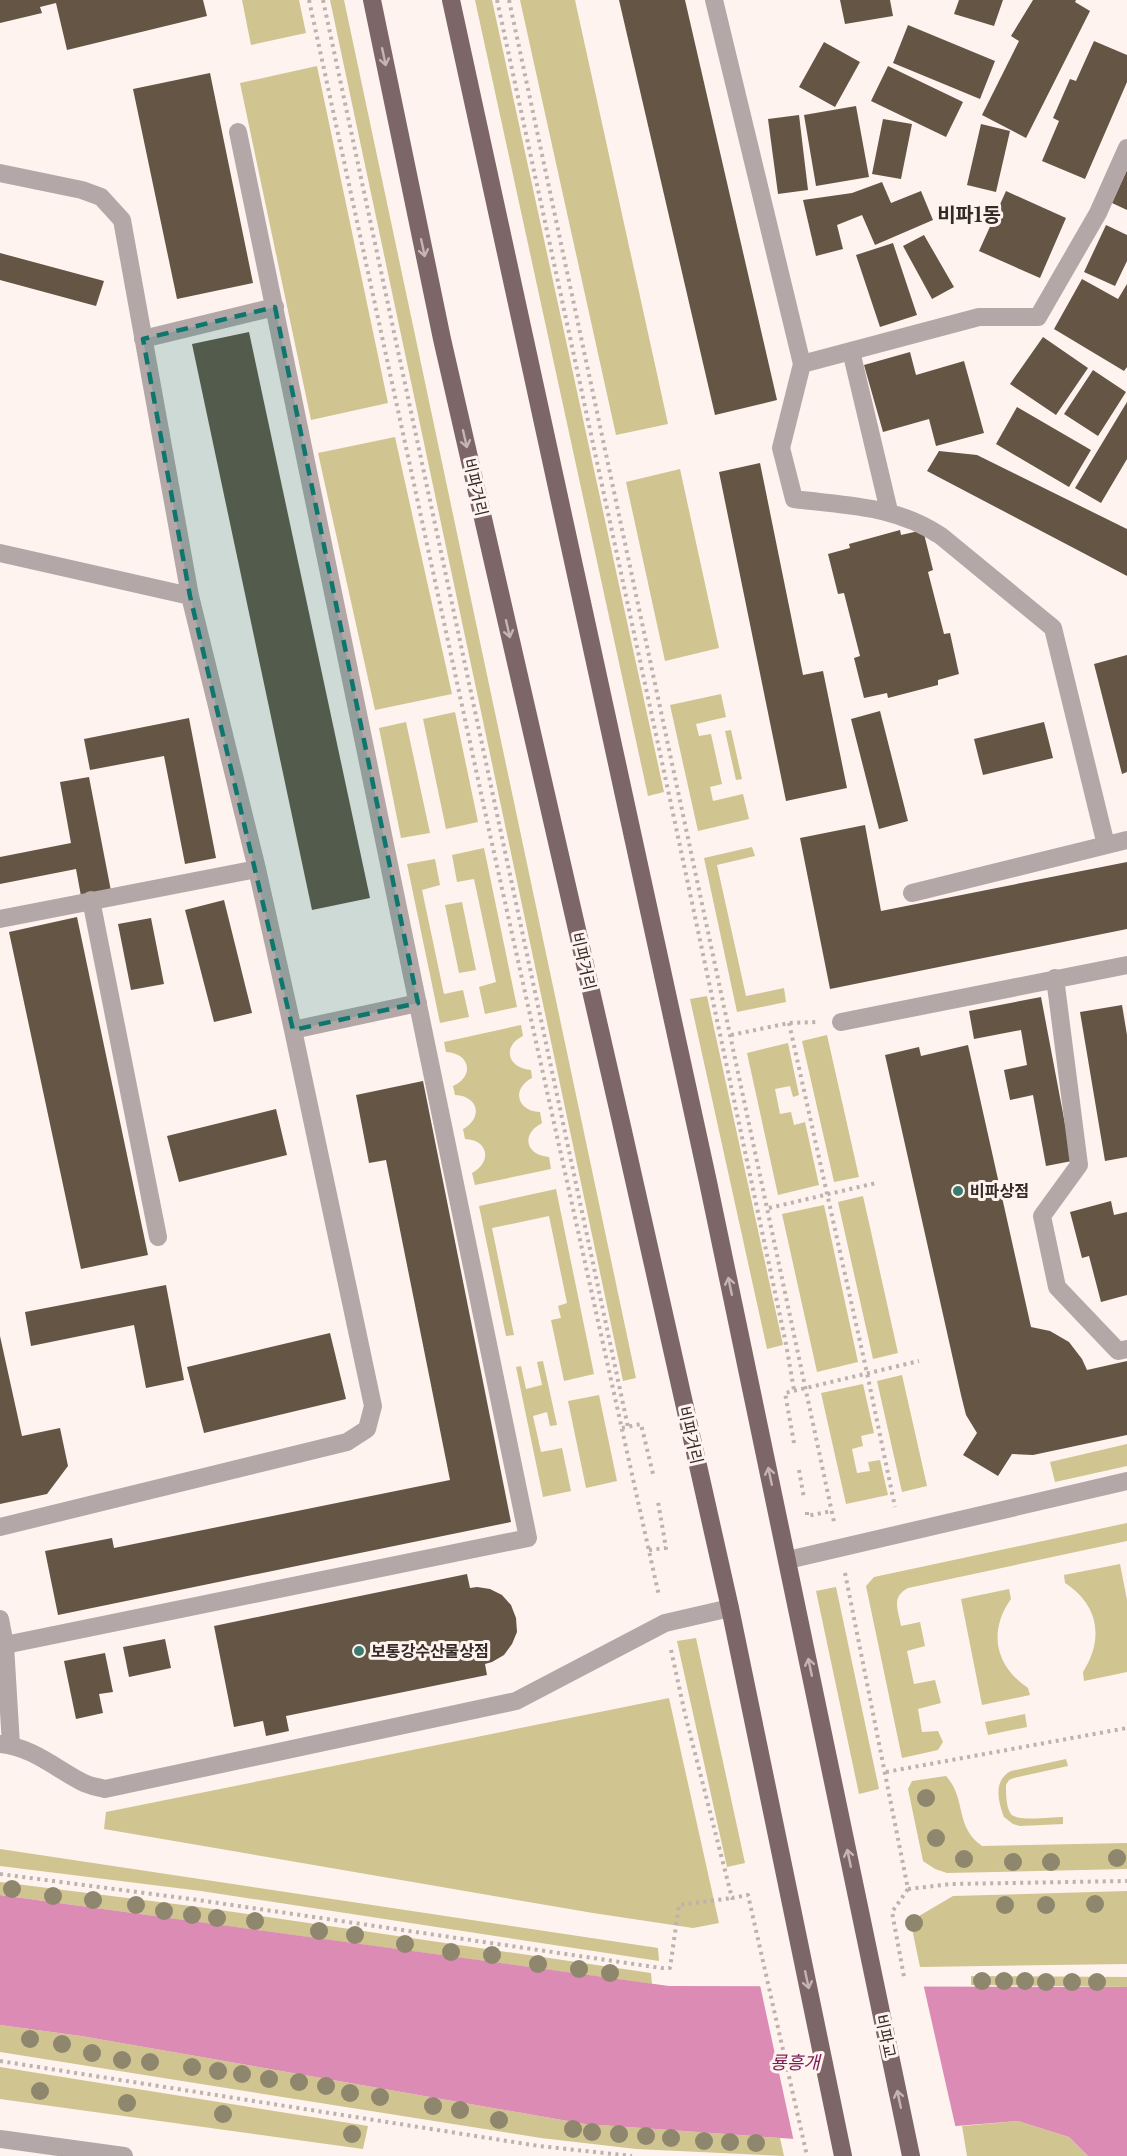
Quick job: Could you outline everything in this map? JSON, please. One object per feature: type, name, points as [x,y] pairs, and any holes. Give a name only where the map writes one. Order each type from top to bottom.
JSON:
[{"type":"main road","name":"비파거리","points":[[372,0],[442,339],[730,1608],[843,2156]]},
{"type":"main road","points":[[452,0],[788,1560]]},
{"type":"main road","name":"비파교","points":[[788,1560],[911,2156]]},
{"type":"street","points":[[714,0],[802,364],[781,448],[794,499],[889,511],[924,525],[941,536],[1053,628],[1106,845]]},
{"type":"street","points":[[5,1645],[528,1538],[238,132]]},
{"type":"street","points":[[802,364],[979,317],[1038,317],[1098,213],[1127,148]]},
{"type":"street","points":[[0,173],[82,190],[101,198],[122,220],[190,596],[294,1030],[373,1406],[367,1430],[346,1442],[0,1527]]},
{"type":"street","points":[[143,339],[275,307]]},
{"type":"street","points":[[851,351],[889,511]]},
{"type":"street","points":[[0,553],[190,596]]},
{"type":"street","points":[[912,893],[1127,840]]},
{"type":"street","points":[[0,919],[257,869]]},
{"type":"street","points":[[91,900],[158,1236]]},
{"type":"street","points":[[841,1022],[1127,965]]},
{"type":"street","points":[[1055,978],[1080,1166],[1042,1216],[1057,1287],[1118,1351],[1127,1349]]},
{"type":"street","points":[[294,1030],[418,1003]]},
{"type":"street","points":[[788,1560],[1127,1481]]},
{"type":"street","points":[[0,1619],[5,1645],[6,1745],[37,1755],[85,1783],[105,1789],[516,1701],[665,1623],[730,1608]]},
{"type":"street","points":[[0,2139],[124,2156]]},
{"type":"path","points":[[309,0],[489,830],[685,1714],[732,1898]]},
{"type":"path","points":[[324,0],[628,1427]]},
{"type":"path","points":[[497,0],[671,801],[794,1390]]},
{"type":"path","points":[[509,0],[807,1386],[886,1772],[908,1889],[892,1912]]},
{"type":"path","points":[[731,1035],[789,1023],[841,1022]]},
{"type":"path","points":[[789,1023],[867,1373],[900,1534]]},
{"type":"path","points":[[769,1208],[876,1183]]},
{"type":"path","points":[[794,1443],[785,1393],[919,1361]]},
{"type":"path","points":[[622,1428],[641,1424],[652,1474]]},
{"type":"path","points":[[799,1470],[807,1516],[832,1511]]},
{"type":"path","points":[[649,1550],[666,1548],[658,1502]]},
{"type":"path","points":[[886,1772],[1127,1728]]},
{"type":"path","points":[[0,1874],[210,1901],[661,1968],[670,1968],[679,1905],[748,1895],[807,2156]]},
{"type":"path","points":[[908,1889],[951,1884],[1127,1881]]},
{"type":"path","points":[[0,2061],[538,2146],[632,2156]]},
{"type":"highlighted area","points":[[275,307],[418,1003],[293,1030],[190,596],[143,339]]},
{"type":"shaded area","points":[[242,0],[299,0],[306,33],[251,45]]},
{"type":"shaded area","points":[[330,0],[344,0],[636,1378],[623,1381]]},
{"type":"shaded area","points":[[475,0],[492,0],[664,792],[648,796]]},
{"type":"shaded area","points":[[520,0],[575,0],[668,424],[616,435]]},
{"type":"shaded area","points":[[317,66],[388,403],[311,420],[240,83]]},
{"type":"shaded area","points":[[395,437],[452,694],[375,710],[318,453]]},
{"type":"shaded area","points":[[680,469],[719,648],[665,661],[626,482]]},
{"type":"shaded area","points":[[721,694],[726,717],[696,724],[699,736],[711,734],[722,784],[710,787],[713,801],[743,794],[749,819],[698,831],[670,705]]},
{"type":"shaded area","points":[[455,712],[478,822],[446,829],[423,719]]},
{"type":"shaded area","points":[[406,722],[430,833],[401,838],[379,728]]},
{"type":"shaded area","points":[[731,730],[742,779],[736,780],[725,731]]},
{"type":"shaded area","points":[[752,847],[755,856],[717,865],[746,996],[784,988],[786,1002],[737,1012],[704,858]]},
{"type":"shaded area","points":[[484,848],[517,1007],[485,1014],[479,987],[496,982],[474,879],[457,882],[452,855]]},
{"type":"shaded area","points":[[435,859],[440,885],[422,890],[444,994],[463,990],[469,1017],[440,1023],[407,864]]},
{"type":"shaded area","points":[[462,902],[476,970],[459,973],[445,905]]},
{"type":"shaded area","points":[[707,996],[783,1345],[767,1349],[690,999]]},
{"type":"shaded area","points":[[521,1025],[523,1036],[512,1045],[510,1056],[517,1065],[531,1070],[532,1078],[521,1088],[520,1099],[526,1108],[540,1112],[542,1123],[531,1133],[529,1143],[535,1152],[549,1157],[551,1169],[475,1185],[472,1173],[483,1163],[485,1152],[479,1143],[465,1139],[463,1129],[474,1119],[476,1108],[469,1099],[455,1095],[453,1086],[465,1077],[467,1066],[460,1056],[446,1052],[444,1042]]},
{"type":"shaded area","points":[[827,1035],[859,1177],[834,1182],[802,1041]]},
{"type":"shaded area","points":[[788,1043],[799,1095],[793,1097],[790,1086],[775,1089],[780,1114],[791,1112],[794,1125],[805,1122],[819,1185],[778,1195],[747,1053]]},
{"type":"shaded area","points":[[556,1189],[594,1374],[564,1381],[551,1320],[561,1318],[558,1306],[567,1303],[549,1216],[492,1228],[514,1335],[506,1336],[479,1206]]},
{"type":"shaded area","points":[[863,1196],[898,1353],[873,1359],[838,1202]]},
{"type":"shaded area","points":[[824,1205],[858,1362],[817,1372],[782,1214]]},
{"type":"shaded area","points":[[543,1361],[557,1425],[550,1426],[547,1412],[533,1416],[541,1452],[562,1448],[571,1491],[543,1497],[516,1367],[521,1366],[526,1389],[542,1385],[537,1362]]},
{"type":"shaded area","points":[[902,1375],[927,1486],[902,1492],[877,1381]]},
{"type":"shaded area","points":[[863,1384],[874,1433],[861,1436],[863,1446],[852,1449],[857,1473],[870,1471],[868,1462],[880,1460],[888,1495],[846,1504],[821,1393]]},
{"type":"shaded area","points":[[599,1395],[617,1481],[586,1488],[568,1401]]},
{"type":"shaded area","points":[[1127,1444],[1127,1466],[1055,1482],[1050,1462]]},
{"type":"shaded area","points":[[1127,1523],[1127,1541],[908,1588],[899,1595],[897,1609],[901,1626],[920,1622],[925,1646],[907,1651],[914,1684],[935,1680],[941,1703],[918,1709],[922,1732],[938,1731],[943,1742],[938,1750],[902,1758],[866,1586],[874,1577]]},
{"type":"shaded area","points":[[1120,1564],[1127,1600],[1127,1672],[1084,1681],[1083,1672],[1094,1647],[1095,1623],[1085,1602],[1065,1583],[1064,1575]]},
{"type":"shaded area","points":[[836,1587],[879,1789],[859,1794],[816,1591]]},
{"type":"shaded area","points":[[1009,1589],[1011,1599],[999,1623],[998,1647],[1008,1669],[1028,1688],[1030,1695],[982,1705],[961,1599]]},
{"type":"shaded area","points":[[696,1638],[745,1863],[727,1867],[677,1641]]},
{"type":"shaded area","points":[[669,1698],[719,1923],[693,1928],[593,1913],[104,1829],[106,1812]]},
{"type":"shaded area","points":[[1025,1714],[1027,1727],[988,1735],[985,1722]]},
{"type":"shaded area","points":[[1066,1759],[1068,1766],[1014,1778],[1006,1785],[1008,1808],[1011,1814],[1020,1818],[1063,1817],[1063,1824],[1020,1826],[1004,1817],[1000,1804],[999,1785],[1005,1775],[1011,1771]]},
{"type":"shaded area","points":[[946,1776],[957,1794],[968,1830],[982,1846],[1127,1843],[1127,1869],[947,1873],[935,1869],[923,1861],[908,1789],[912,1781]]},
{"type":"shaded area","points":[[0,1849],[658,1948],[659,1961],[201,1891],[0,1866]]},
{"type":"shaded area","points":[[0,1882],[199,1907],[651,1973],[652,1984],[0,1895]]},
{"type":"shaded area","points":[[1127,1891],[1127,1964],[920,1967],[910,1919],[953,1896]]},
{"type":"shaded area","points":[[971,1976],[1127,1977],[1127,1987],[971,1985]]},
{"type":"shaded area","points":[[0,2025],[81,2036],[585,2124],[780,2138],[784,2156],[636,2149],[541,2138],[0,2052]]},
{"type":"shaded area","points":[[0,2067],[368,2126],[363,2149],[0,2099]]},
{"type":"shaded area","points":[[1018,2121],[1069,2137],[1088,2156],[967,2156],[962,2126]]},
{"type":"water","name":"룡흥개","points":[[0,1895],[669,1986],[1127,1987],[1127,2156],[1088,2156],[1069,2137],[1018,2121],[795,2139],[585,2124],[81,2036],[0,2025]]},
{"type":"pier","points":[[923,1983],[956,2129],[794,2142],[760,1985]]},
{"type":"building","points":[[0,0],[203,0],[207,16],[67,50],[56,3],[40,7],[42,13],[0,23]]},
{"type":"building","points":[[619,0],[685,0],[777,400],[715,415]]},
{"type":"building","points":[[840,0],[890,0],[893,16],[845,24]]},
{"type":"building","points":[[959,0],[1003,0],[994,26],[954,14]]},
{"type":"building","points":[[1033,0],[1076,0],[1075,2],[1090,11],[1026,138],[982,115],[1019,41],[1011,36]]},
{"type":"building","points":[[908,25],[995,61],[980,99],[893,63]]},
{"type":"building","points":[[1094,41],[1127,55],[1127,82],[1085,179],[1042,161],[1059,121],[1053,118],[1070,79],[1076,81]]},
{"type":"building","points":[[824,42],[860,62],[835,107],[799,87]]},
{"type":"building","points":[[888,66],[963,102],[946,137],[871,101]]},
{"type":"building","points":[[210,73],[253,283],[177,299],[133,89]]},
{"type":"building","points":[[856,106],[869,177],[816,186],[804,115]]},
{"type":"building","points":[[799,115],[808,190],[778,194],[768,119]]},
{"type":"building","points":[[883,119],[912,124],[901,179],[872,174]]},
{"type":"building","points":[[981,124],[1010,131],[996,192],[967,185]]},
{"type":"building","points":[[1127,170],[1127,210],[1112,203]]},
{"type":"building","points":[[882,182],[891,203],[921,191],[933,220],[875,245],[862,215],[837,225],[843,249],[816,256],[803,200],[852,193]]},
{"type":"building","points":[[1006,191],[1066,218],[1040,278],[979,251]]},
{"type":"building","points":[[1106,225],[1127,235],[1127,261],[1115,286],[1084,272]]},
{"type":"building","points":[[924,235],[954,287],[932,299],[903,246]]},
{"type":"building","points":[[893,243],[917,315],[880,327],[856,255]]},
{"type":"building","points":[[0,253],[104,281],[96,306],[0,280]]},
{"type":"building","points":[[1082,279],[1118,299],[1127,284],[1127,367],[1124,371],[1054,329]]},
{"type":"building","points":[[249,332],[370,898],[312,910],[192,344]]},
{"type":"building","points":[[1043,337],[1088,368],[1056,415],[1010,384]]},
{"type":"building","points":[[910,352],[916,375],[964,361],[984,433],[936,446],[929,419],[883,432],[864,365]]},
{"type":"building","points":[[1093,370],[1126,392],[1098,436],[1064,414]]},
{"type":"building","points":[[1127,402],[1127,459],[1101,503],[1075,488]]},
{"type":"building","points":[[1017,407],[1091,450],[1069,487],[996,444]]},
{"type":"building","points":[[939,451],[977,455],[1127,529],[1127,576],[927,471]]},
{"type":"building","points":[[760,463],[803,675],[823,671],[847,788],[786,801],[719,472]]},
{"type":"building","points":[[900,530],[901,535],[923,530],[933,570],[928,572],[944,634],[950,633],[959,674],[938,680],[938,685],[888,698],[887,693],[864,698],[854,658],[860,656],[844,593],[838,594],[828,554],[850,548],[849,544]]},
{"type":"building","points":[[1127,655],[1127,772],[1122,774],[1094,664]]},
{"type":"building","points":[[880,711],[908,821],[879,829],[851,719]]},
{"type":"building","points":[[189,718],[216,858],[185,864],[164,756],[90,770],[84,739]]},
{"type":"building","points":[[1044,722],[1053,758],[983,775],[974,739]]},
{"type":"building","points":[[89,777],[111,891],[81,896],[76,869],[0,884],[0,857],[71,843],[60,782]]},
{"type":"building","points":[[865,825],[881,911],[1127,862],[1127,929],[830,989],[800,838]]},
{"type":"building","points":[[224,900],[252,1013],[214,1022],[185,910]]},
{"type":"building","points":[[77,917],[148,1255],[81,1269],[9,932]]},
{"type":"building","points":[[151,918],[164,984],[131,990],[118,924]]},
{"type":"building","points":[[1041,997],[1072,1161],[1046,1166],[1033,1095],[1010,1100],[1004,1070],[1027,1065],[1021,1030],[974,1039],[969,1011]]},
{"type":"building","points":[[1122,1005],[1127,1035],[1127,1157],[1105,1161],[1080,1012]]},
{"type":"building","name":"비파상점","points":[[968,1045],[1031,1327],[1050,1331],[1069,1342],[1087,1370],[1127,1361],[1127,1435],[1033,1455],[1012,1454],[998,1476],[963,1455],[977,1433],[966,1415],[961,1395],[885,1055],[919,1047],[921,1056]]},
{"type":"building","points":[[423,1081],[511,1522],[58,1615],[45,1551],[112,1538],[114,1548],[450,1480],[386,1160],[369,1163],[356,1095]]},
{"type":"building","points":[[276,1109],[287,1155],[179,1182],[167,1136]]},
{"type":"building","points":[[1111,1201],[1114,1215],[1127,1212],[1127,1295],[1101,1302],[1089,1256],[1082,1258],[1070,1212]]},
{"type":"building","points":[[166,1285],[184,1380],[146,1388],[134,1325],[31,1346],[25,1312]]},
{"type":"building","points":[[330,1333],[346,1399],[204,1433],[187,1367]]},
{"type":"building","points":[[0,1336],[22,1436],[60,1428],[68,1466],[47,1494],[0,1504]]},
{"type":"building","points":[[467,1574],[470,1588],[490,1589],[502,1595],[511,1605],[516,1618],[517,1632],[512,1644],[504,1655],[485,1664],[487,1675],[286,1716],[289,1731],[266,1736],[263,1721],[234,1727],[214,1626]]},
{"type":"building","points":[[165,1639],[171,1668],[129,1677],[123,1647]]},
{"type":"building","points":[[105,1653],[113,1692],[99,1694],[103,1713],[76,1719],[64,1661]]},
{"type":"place","name":"비파상점","points":[[958,1191]]},
{"type":"place","name":"보통강수산물상점","points":[[359,1651]]},
{"type":"district","name":"비파1동","points":[[969,215]]}]
